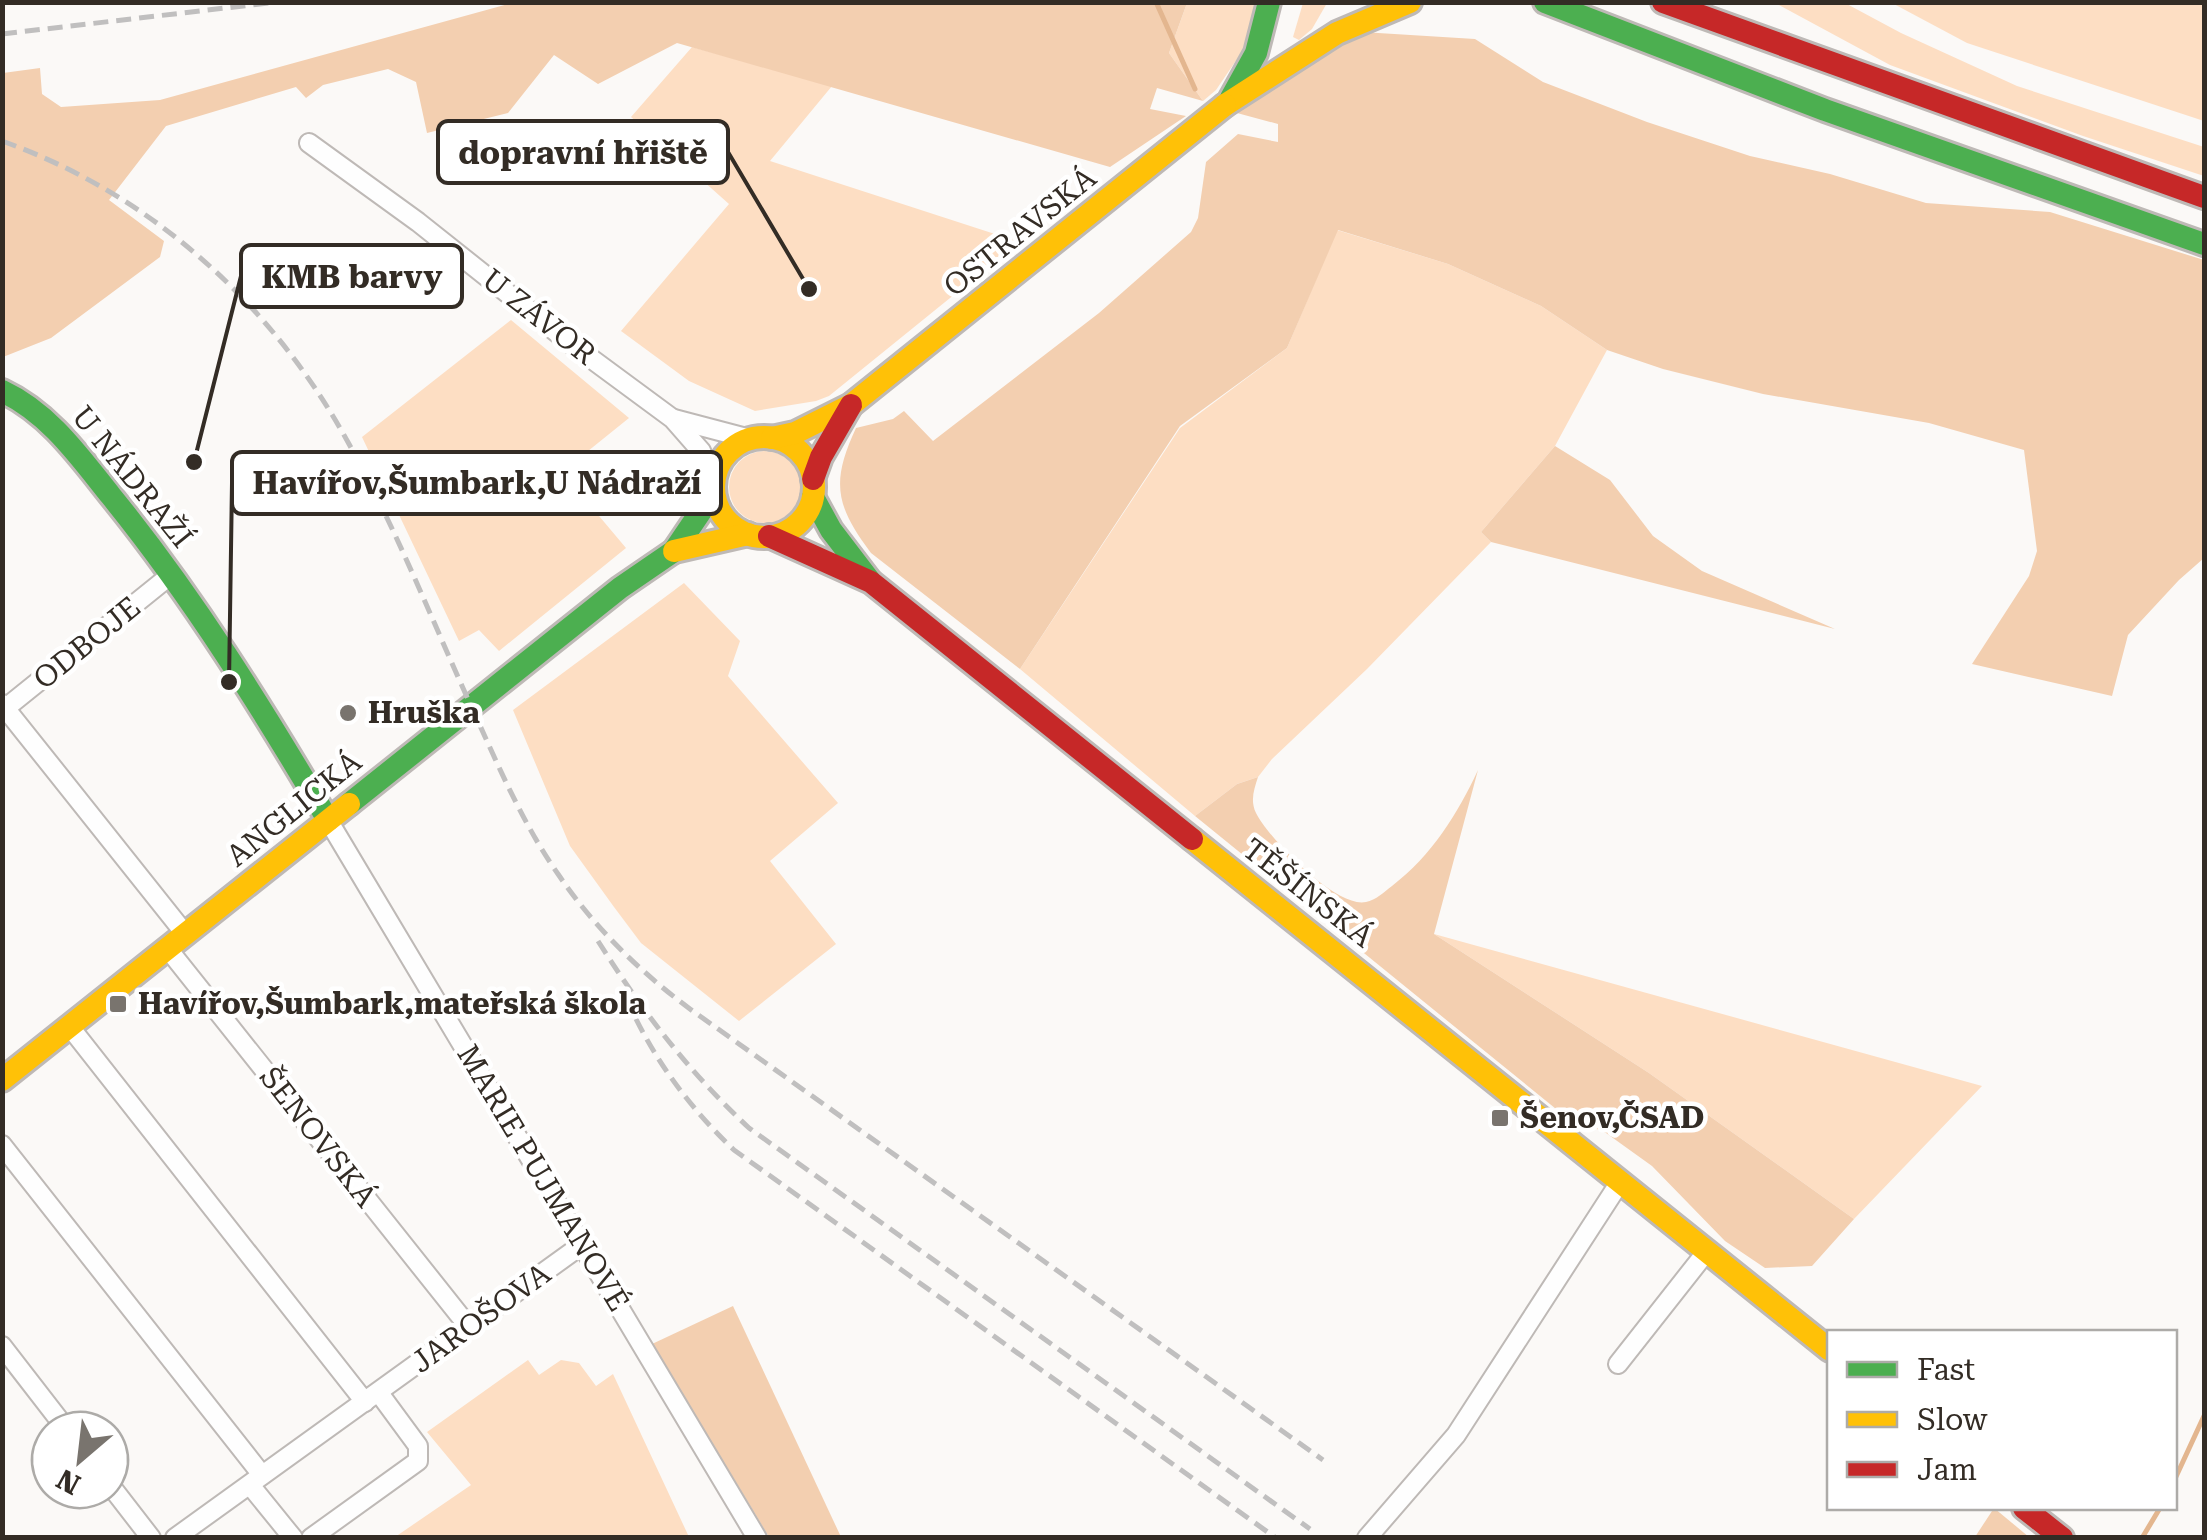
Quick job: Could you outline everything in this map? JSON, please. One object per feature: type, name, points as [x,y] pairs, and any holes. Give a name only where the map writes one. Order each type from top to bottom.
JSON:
[{"type":"main road","points":[[1232,97],[1265,25],[1268,2]]},
{"type":"main road","points":[[1232,97],[1264,56],[1292,2]]},
{"type":"main road","points":[[1232,97],[1368,18],[1410,2]]},
{"type":"main road","points":[[1519,2],[1570,12]]},
{"type":"main road","points":[[1545,2],[1825,110],[2204,244]]},
{"type":"main road","points":[[1663,2],[2204,197]]},
{"type":"main road","name":"OSTRAVSKÁ","points":[[761,438],[795,433],[851,404],[1232,97]]},
{"type":"main road","name":"U NÁDRAŽÍ","points":[[8,399],[54,426],[172,574],[250,689],[328,820]]},
{"type":"main road","name":"OSTRAVSKÁ","points":[[813,488],[826,446],[851,404]]},
{"type":"main road","points":[[761,438],[787,442],[799,452],[813,488],[798,523],[786,532],[759,535],[726,520],[714,486],[726,454],[761,438]]},
{"type":"main road","name":"ANGLICKÁ","points":[[2,1080],[604,600],[674,550],[714,486]]},
{"type":"main road","name":"TĚŠÍNSKÁ","points":[[813,488],[830,533],[870,582]]},
{"type":"main road","name":"TĚŠÍNSKÁ","points":[[759,535],[870,582],[1827,1348]]},
{"type":"main road","name":"ANGLICKÁ","points":[[674,550],[759,535]]},
{"type":"main road","points":[[2027,1510],[2062,1538]]},
{"type":"street","name":"U ZÁVOR","points":[[309,143],[673,419],[700,451],[714,486]]},
{"type":"street","name":"U ZÁVOR","points":[[673,419],[761,438]]},
{"type":"street","name":"ODBOJE","points":[[4,708],[172,574]]},
{"type":"street","name":"ŠENOVSKÁ","points":[[4,708],[468,1326]]},
{"type":"street","name":"MARIE PUJMANOVÉ","points":[[328,820],[756,1538]]},
{"type":"street","points":[[70,1027],[372,1398]]},
{"type":"street","points":[[2,1145],[256,1480],[292,1538]]},
{"type":"street","points":[[1367,1538],[1456,1435],[1620,1182]]},
{"type":"street","name":"JAROŠOVA","points":[[175,1538],[583,1244]]},
{"type":"street","points":[[1618,1364],[1707,1251]]},
{"type":"street","points":[[2,1346],[52,1410]]},
{"type":"street","name":"JAROŠOVA","points":[[311,1538],[418,1461],[418,1446],[372,1398]]},
{"type":"street","points":[[129,1510],[150,1538]]},
{"type":"shaded area","points":[[515,2],[1187,3],[1169,53],[1203,101],[1157,88],[1150,109],[1186,116],[1110,167],[677,43],[598,84],[554,55],[508,113],[427,133],[416,82],[388,69],[323,85],[306,98],[296,87],[166,126],[109,200],[164,241],[160,257],[51,338],[3,357],[3,73],[40,68],[42,94],[61,107],[160,100]]},
{"type":"shaded area","points":[[1187,3],[1257,3],[1252,37],[1216,90],[1203,101],[1169,53]]},
{"type":"shaded area","points":[[1303,3],[1327,3],[1312,29],[1299,40],[1293,37]]},
{"type":"shaded area","points":[[1775,3],[1845,3],[2017,86],[2204,147],[2204,176],[1890,65]]},
{"type":"shaded area","points":[[1892,3],[2204,3],[2204,121],[1967,43]]},
{"type":"shaded area","points":[[1362,32],[1475,39],[1543,82],[1750,156],[1830,174],[1926,203],[2050,212],[2204,260],[2204,558],[2128,635],[2112,696],[1972,664],[2029,576],[2037,551],[2024,450],[1929,423],[1763,394],[1663,369],[1607,350],[1541,306],[1448,264],[1338,230],[1287,348],[1180,426],[1020,669],[871,553],[850,521],[841,493],[843,464],[856,428],[893,419],[904,411],[933,441],[1099,313],[1191,232],[1198,218],[1206,162],[1238,134],[1278,142],[1278,124],[1237,113]]},
{"type":"shaded area","points":[[692,47],[832,86],[770,161],[1001,236],[1007,233],[1014,241],[1013,247],[829,396],[755,411],[689,381],[621,331],[729,204],[631,117]]},
{"type":"shaded area","points":[[1337,230],[1448,264],[1541,306],[1607,350],[1555,446],[1481,532],[1491,542],[1258,777],[1237,784],[1195,816],[1020,669],[1180,428],[1287,348]]},
{"type":"shaded area","points":[[511,320],[629,418],[562,472],[626,548],[499,651],[479,630],[459,641],[362,437]]},
{"type":"shaded area","points":[[1555,446],[1610,480],[1653,536],[1702,571],[1835,629],[1491,542],[1481,532]]},
{"type":"shaded area","points":[[765,451],[791,461],[801,487],[791,513],[765,523],[739,513],[729,487],[739,461]]},
{"type":"shaded area","points":[[684,583],[740,641],[728,676],[838,803],[770,861],[836,944],[739,1021],[641,943],[614,907],[570,846],[513,710]]},
{"type":"shaded area","points":[[1478,770],[1434,934],[1649,1073],[1854,1219],[1812,1266],[1765,1268],[1725,1241],[1652,1166],[1606,1133],[1561,1113],[1195,816],[1237,784],[1258,777],[1254,808],[1275,839],[1322,884],[1338,895],[1366,902],[1392,886],[1431,848]]},
{"type":"shaded area","points":[[1434,934],[1982,1086],[1854,1219],[1649,1073]]},
{"type":"shaded area","points":[[733,1306],[841,1537],[769,1537],[652,1344]]},
{"type":"shaded area","points":[[528,1360],[539,1375],[561,1360],[579,1363],[596,1386],[613,1374],[689,1537],[395,1537],[471,1485],[427,1432]]},
{"type":"shaded area","points":[[1996,1510],[2029,1537],[1975,1537]]},
{"type":"waterway","points":[[1156,2],[1195,89]]},
{"type":"waterway","points":[[2177,1474],[2204,1416]]},
{"type":"waterway","points":[[2142,1538],[2159,1510]]},
{"type":"railway","points":[[2,34],[277,2]]},
{"type":"railway","points":[[2,141],[57,164],[158,224],[246,301],[284,346],[318,393],[367,477],[495,759],[535,837],[572,893],[618,947],[690,1009],[1323,1460]]},
{"type":"railway","points":[[598,941],[668,1040],[749,1128],[1310,1529]]},
{"type":"railway","points":[[636,1019],[679,1089],[734,1150],[1276,1538]]},
{"type":"traffic: fast","points":[[1231,98],[1256,53],[1269,2]]},
{"type":"traffic: fast","points":[[1545,2],[1825,110],[2204,244]]},
{"type":"traffic: fast","points":[[2,391],[34,411],[62,437],[141,534],[225,654],[328,820]]},
{"type":"traffic: fast","points":[[349,804],[620,588],[674,551],[714,492]]},
{"type":"traffic: fast","points":[[813,497],[831,530],[870,581]]},
{"type":"traffic: slow","points":[[1225,105],[1337,33],[1410,2]]},
{"type":"traffic: slow","points":[[772,438],[795,433],[851,405],[1225,105]]},
{"type":"traffic: slow","points":[[764,437],[783,441],[799,452],[810,468],[814,487],[810,506],[799,522],[783,533],[764,537],[745,533],[729,522],[718,506],[714,487],[718,468],[729,452],[745,441],[764,437]]},
{"type":"traffic: slow","points":[[674,551],[748,534]]},
{"type":"traffic: slow","points":[[2,1080],[349,804]]},
{"type":"traffic: slow","points":[[1192,839],[1827,1348]]},
{"type":"traffic: jam","points":[[1663,2],[2204,197]]},
{"type":"traffic: jam","points":[[813,479],[851,405]]},
{"type":"traffic: jam","points":[[769,536],[871,582],[1192,839]]},
{"type":"traffic: jam","points":[[2027,1510],[2062,1538]]},
{"type":"place","name":"dopravní hřiště","points":[[809,289]]},
{"type":"place","name":"KMB barvy","points":[[194,462]]},
{"type":"place","name":"Havířov,Šumbark,U Nádraží","points":[[229,682]]},
{"type":"place","name":"Hruška","points":[[348,713]]},
{"type":"place","name":"Havířov,Šumbark,mateřská škola","points":[[118,1004]]},
{"type":"place","name":"Šenov,ČSAD","points":[[1500,1118]]}]
